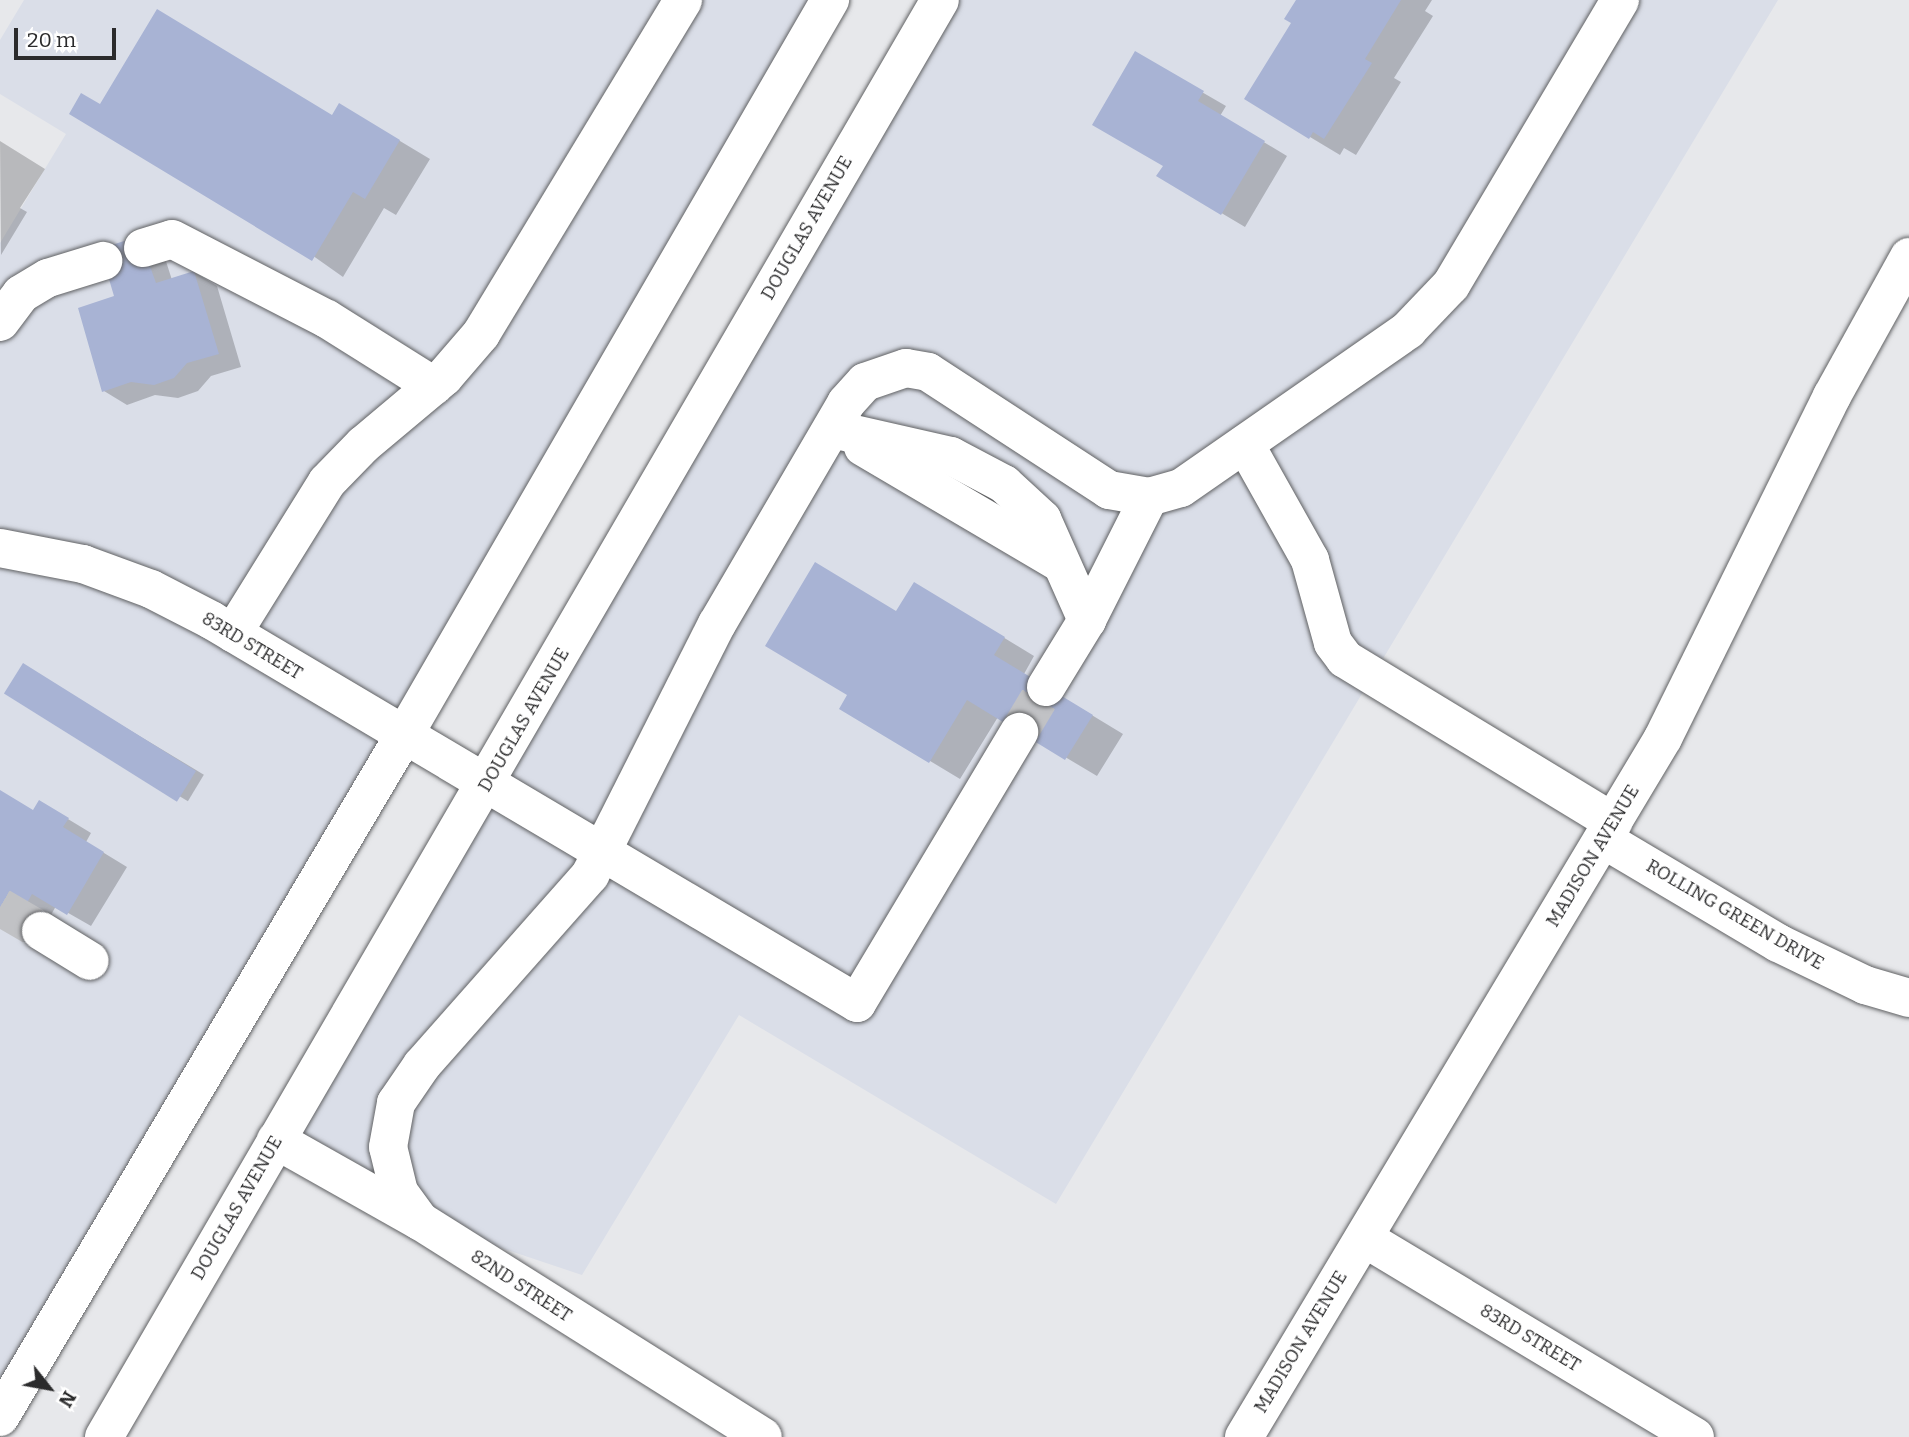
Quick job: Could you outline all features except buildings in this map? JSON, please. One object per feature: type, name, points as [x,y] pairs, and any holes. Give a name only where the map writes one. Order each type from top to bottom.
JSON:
[{"type":"main road","points":[[233,633],[327,482],[434,386],[481,334],[509,295],[683,0]]},
{"type":"main road","points":[[0,1417],[403,737],[830,0]]},
{"type":"main road","points":[[833,184],[842,144],[921,0]]},
{"type":"main road","name":"DOUGLAS AVENUE","points":[[104,1437],[276,1140],[487,785],[940,0]]},
{"type":"main road","points":[[419,1221],[399,1192],[388,1147],[396,1103],[422,1065],[552,922],[603,850],[718,624],[832,429],[865,382],[906,368],[928,372],[1109,489],[1149,497],[1181,488],[1408,330],[1451,285],[1620,0]]},
{"type":"main road","points":[[143,248],[172,239],[327,319],[434,386]]},
{"type":"main road","name":"MADISON AVENUE","points":[[1244,1437],[1663,738],[1832,396],[1909,257]]},
{"type":"main road","points":[[0,322],[21,294],[39,283],[103,261]]},
{"type":"main road","points":[[832,429],[951,456],[1004,484],[1042,519],[1087,620]]},
{"type":"main road","name":"ROLLING GREEN DRIVE","points":[[1245,444],[1310,560],[1333,643],[1345,659],[1778,943],[1865,985],[1909,999]]},
{"type":"main road","points":[[1046,687],[1087,620],[1149,497]]},
{"type":"main road","name":"83RD STREET","points":[[0,548],[83,564],[151,589],[233,633],[403,737],[603,850],[857,1003],[1019,732]]},
{"type":"main road","points":[[41,931],[90,961]]},
{"type":"main road","name":"82ND STREET","points":[[276,1140],[419,1221],[763,1437]]},
{"type":"main road","name":"83RD STREET","points":[[1364,1238],[1695,1437]]},
{"type":"shaded area","points":[[24,0],[830,0],[0,1417],[0,243],[66,134],[0,94],[0,40]]},
{"type":"shaded area","points":[[940,0],[1778,0],[1056,1204],[739,1015],[582,1275],[420,1221],[276,1140]]},
{"type":"tunnel","points":[[1019,732],[1046,687]]},
{"type":"tunnel","points":[[0,907],[41,931]]}]
